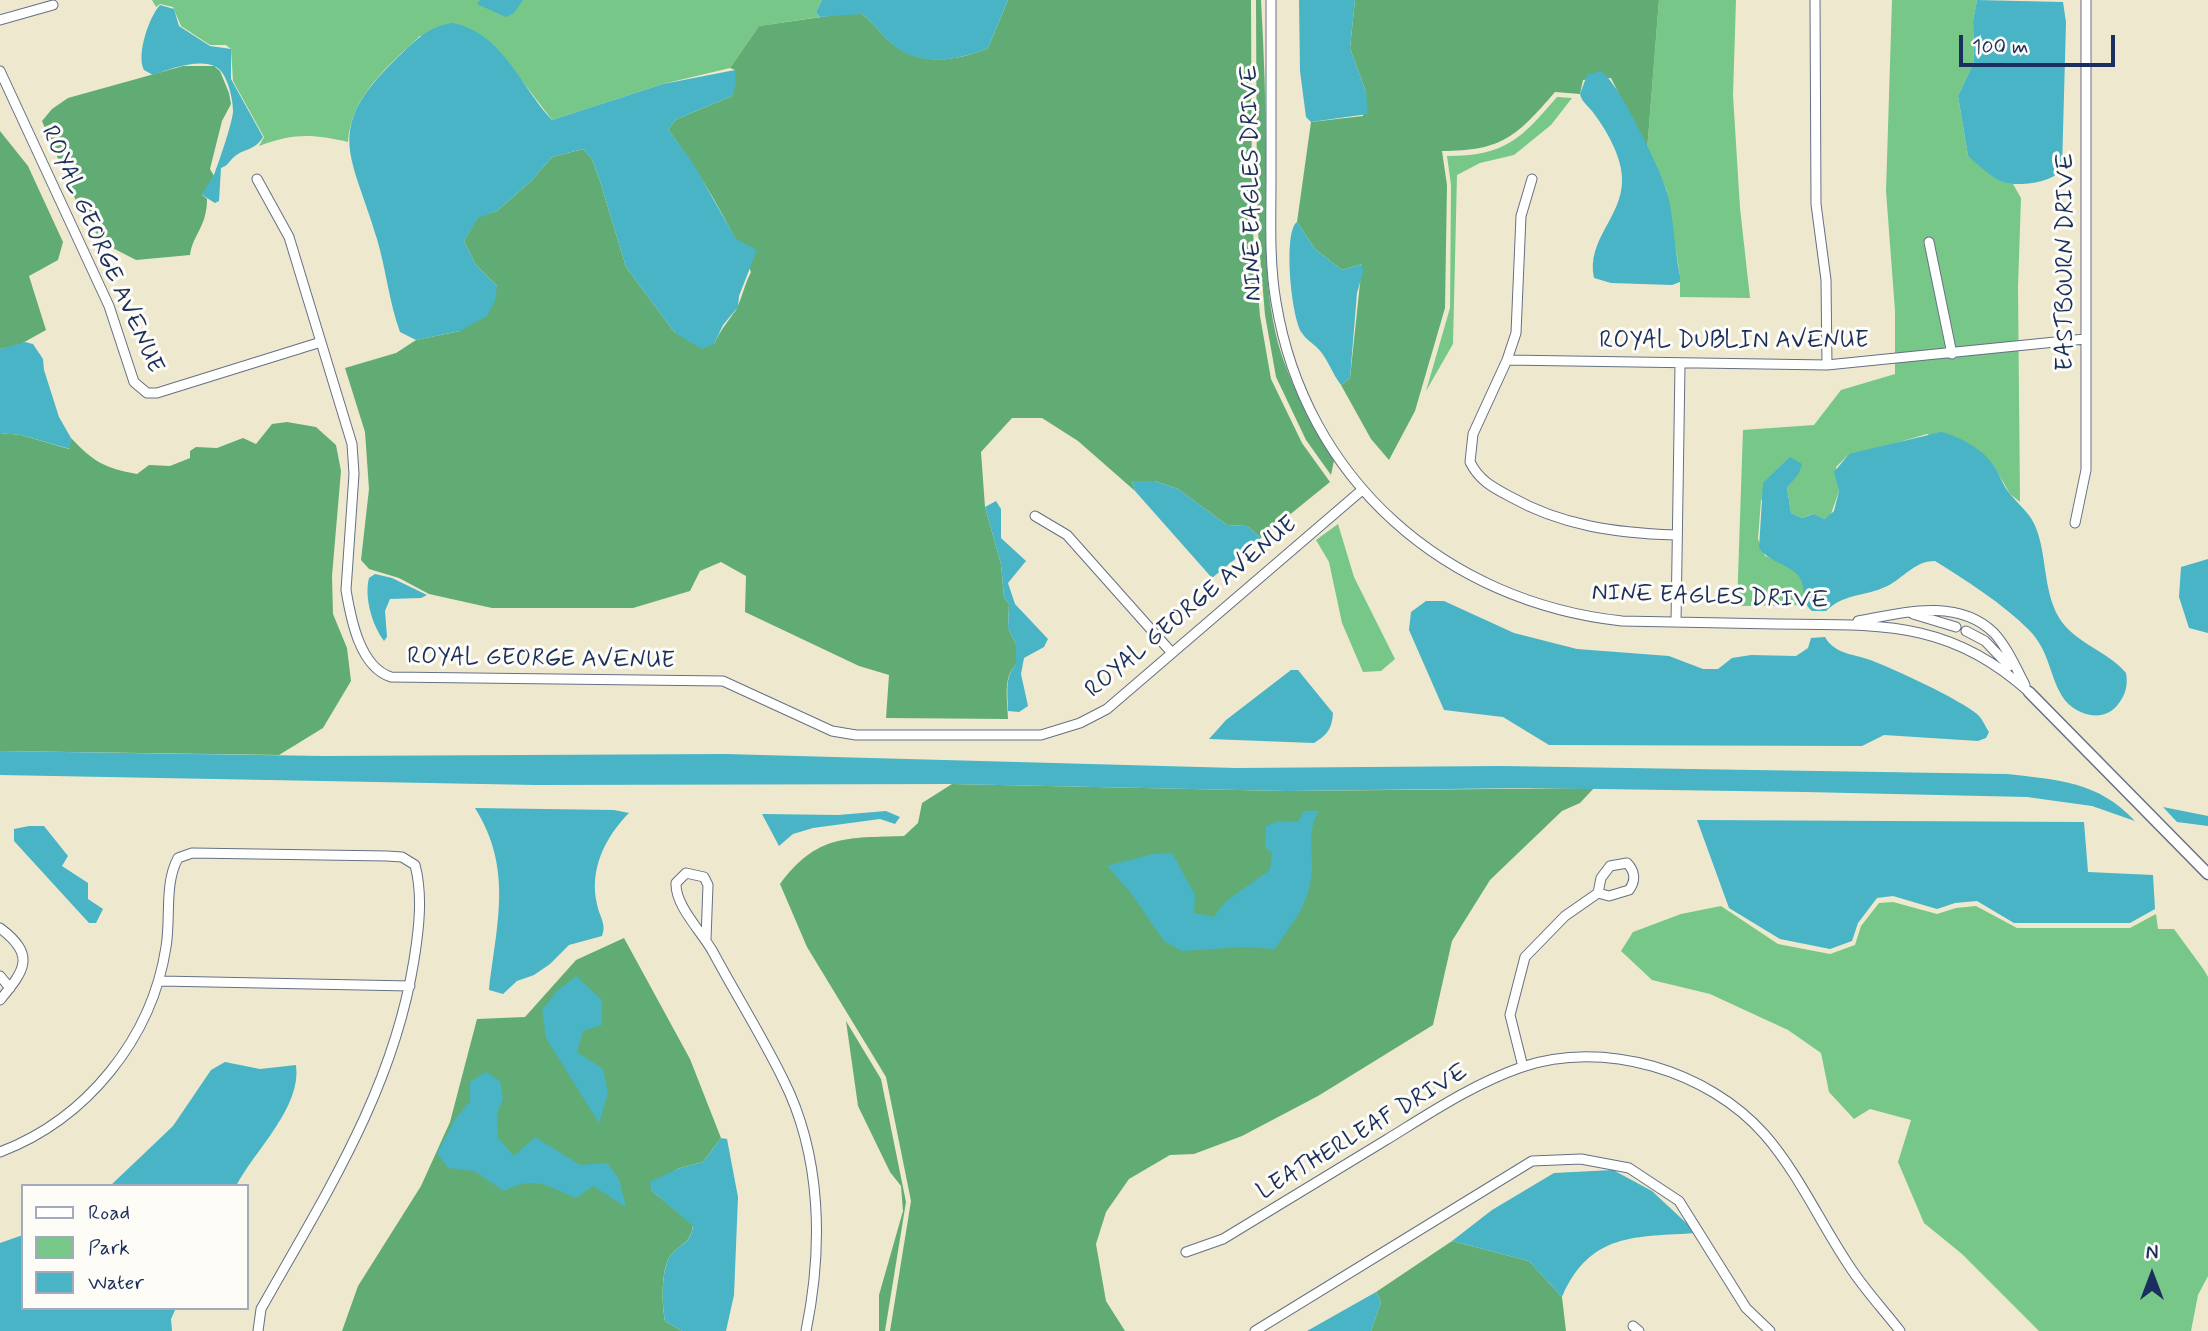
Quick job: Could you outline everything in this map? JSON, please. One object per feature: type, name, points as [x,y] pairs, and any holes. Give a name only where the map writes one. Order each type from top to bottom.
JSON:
[{"type":"street","name":"NINE EAGLES DRIVE","points":[[1271,0],[1271,220],[1279,318],[1287,353],[1306,400],[1338,458],[1362,490],[1431,553],[1508,594],[1591,618],[1676,622],[1850,623],[1937,636],[1994,662],[2029,692],[2208,874]]},
{"type":"street","points":[[1815,0],[1816,204],[1826,280],[1827,365]]},
{"type":"street","name":"EASTBOURN DRIVE","points":[[2075,523],[2086,470],[2086,0]]},
{"type":"street","points":[[0,20],[53,5]]},
{"type":"street","name":"ROYAL GEORGE AVENUE","points":[[0,71],[105,296],[134,382],[139,388],[157,393],[321,342],[354,457],[346,590],[349,608],[370,663],[385,675],[723,681],[844,734],[1041,735],[1080,723],[1107,709],[1362,490]]},
{"type":"street","points":[[257,179],[289,237],[321,342]]},
{"type":"street","points":[[1532,179],[1521,216],[1516,332],[1507,360],[1473,434],[1470,462],[1478,476],[1529,507],[1555,518],[1592,528],[1675,536]]},
{"type":"street","points":[[1929,243],[1952,354]]},
{"type":"street","name":"ROYAL DUBLIN AVENUE","points":[[1507,360],[1680,365],[1827,365],[2085,339]]},
{"type":"street","points":[[1676,622],[1675,536],[1680,365]]},
{"type":"street","points":[[1035,516],[1067,535],[1172,653]]},
{"type":"street","name":"NINE EAGLES DRIVE","points":[[1850,623],[1935,609],[1951,611],[1986,627],[2000,641],[2029,692]]},
{"type":"street","name":"NINE EAGLES DRIVE","points":[[1904,613],[1930,617],[1985,641],[2001,655],[2029,692]]},
{"type":"street","points":[[0,1152],[61,1119],[111,1072],[138,1031],[161,981],[169,929],[170,873],[178,858],[192,853],[387,856],[402,857],[415,865],[420,882],[417,936],[410,986],[398,1036],[379,1092],[359,1134],[261,1309],[258,1331]]},
{"type":"street","points":[[1523,1067],[1510,1015],[1525,957],[1565,916],[1598,893],[1601,878],[1610,866],[1627,863],[1634,879],[1629,890],[1609,896],[1598,893]]},
{"type":"street","points":[[706,939],[708,885],[704,877],[687,873],[676,883],[676,891],[706,939],[785,1082],[806,1147],[818,1227],[813,1297],[806,1331]]},
{"type":"street","points":[[0,928],[18,943],[24,953],[20,973],[0,1000]]},
{"type":"street","points":[[0,976],[10,988]]},
{"type":"street","points":[[161,981],[410,986]]},
{"type":"street","name":"LEATHERLEAF DRIVE","points":[[1186,1252],[1223,1240],[1462,1093],[1523,1067],[1567,1057],[1634,1061],[1674,1074],[1723,1098],[1764,1134],[1794,1175],[1849,1266],[1900,1331]]},
{"type":"street","points":[[1255,1331],[1532,1161],[1581,1159],[1629,1168],[1679,1201],[1746,1308],[1770,1331]]},
{"type":"green space","points":[[152,0],[822,0],[816,12],[820,17],[759,26],[730,68],[663,84],[552,120],[523,82],[420,36],[384,71],[364,96],[356,110],[348,142],[304,136],[259,146],[264,137],[233,81],[231,49],[226,45],[210,45],[181,26],[173,7],[160,4],[156,7]]},
{"type":"green space","points":[[1008,0],[1251,0],[1252,220],[1260,316],[1271,379],[1302,443],[1330,482],[1261,538],[1247,526],[1227,525],[1178,489],[1155,481],[1132,481],[1135,491],[1078,441],[1042,418],[1012,418],[981,452],[985,507],[1001,564],[1004,597],[1009,604],[1008,628],[1016,644],[1016,665],[1007,683],[1008,719],[886,718],[889,675],[859,666],[745,612],[746,576],[721,562],[700,571],[690,591],[633,608],[492,608],[429,594],[399,578],[369,569],[361,560],[369,489],[365,432],[345,368],[396,353],[416,340],[460,331],[497,286],[476,265],[464,241],[478,217],[497,211],[532,180],[552,157],[583,149],[592,159],[626,267],[675,333],[714,344],[736,310],[751,272],[713,198],[668,129],[677,119],[732,96],[735,70],[730,68],[759,26],[849,13],[862,14],[889,41],[908,54],[931,59],[954,58],[988,48]]},
{"type":"green space","points":[[1256,0],[1261,0],[1262,20],[1266,120],[1266,259],[1271,308],[1282,356],[1293,384],[1334,461],[1331,475],[1306,440],[1276,377],[1265,315],[1257,220]]},
{"type":"green space","points":[[1355,0],[1659,0],[1647,151],[1611,78],[1583,80],[1580,94],[1555,92],[1530,120],[1507,138],[1494,144],[1442,151],[1447,185],[1445,308],[1415,411],[1389,460],[1371,439],[1341,385],[1350,378],[1362,264],[1342,270],[1315,249],[1297,222],[1311,122],[1363,116],[1366,92],[1350,48]]},
{"type":"green space","points":[[1659,0],[1736,0],[1733,95],[1740,208],[1750,298],[1680,297],[1680,276],[1666,188],[1647,151]]},
{"type":"green space","points":[[1892,0],[1977,0],[1973,21],[1974,62],[1958,96],[1968,156],[2000,181],[2013,184],[2021,198],[2018,287],[2020,502],[2010,494],[1992,463],[1927,434],[1858,454],[1849,454],[1836,467],[1839,491],[1830,517],[1825,519],[1812,514],[1802,518],[1791,513],[1787,488],[1795,477],[1761,500],[1758,539],[1765,556],[1797,573],[1804,585],[1805,605],[1737,606],[1743,430],[1814,425],[1841,390],[1895,374],[1895,311],[1886,191]]},
{"type":"green space","points":[[183,66],[214,66],[220,71],[231,104],[222,121],[210,169],[214,176],[202,195],[207,199],[205,217],[190,255],[136,260],[103,243],[79,208],[42,121],[52,109],[68,98]]},
{"type":"green space","points":[[1557,97],[1572,98],[1551,125],[1514,155],[1480,163],[1457,175],[1453,344],[1426,391],[1450,308],[1451,185],[1447,156],[1484,153],[1510,142],[1533,124]]},
{"type":"green space","points":[[0,131],[28,166],[63,242],[58,260],[29,276],[46,330],[19,345],[0,349]]},
{"type":"green space","points":[[287,422],[316,427],[336,445],[341,471],[332,576],[333,614],[347,648],[351,681],[323,728],[279,755],[0,751],[0,433],[21,435],[69,449],[71,438],[100,463],[137,474],[149,465],[170,466],[190,458],[190,451],[196,447],[217,448],[243,438],[256,444],[272,424]]},
{"type":"green space","points":[[1338,524],[1354,577],[1395,659],[1381,671],[1363,672],[1342,623],[1329,562],[1316,540]]},
{"type":"green space","points":[[952,784],[1287,791],[1594,788],[1580,803],[1562,811],[1490,880],[1452,941],[1433,1025],[1318,1096],[1242,1136],[1194,1154],[1170,1155],[1129,1179],[1106,1212],[1096,1244],[1106,1301],[1125,1331],[890,1331],[911,1201],[886,1077],[807,947],[780,884],[794,868],[820,847],[849,839],[904,836],[918,823],[922,803]]},
{"type":"green space","points":[[1893,902],[1937,914],[1976,906],[2017,928],[2130,928],[2156,914],[2158,929],[2174,929],[2204,970],[2208,977],[2208,1276],[2198,1295],[2191,1331],[2039,1331],[1962,1254],[1924,1223],[1898,1162],[1911,1120],[1870,1109],[1854,1119],[1829,1092],[1821,1053],[1788,1030],[1710,994],[1652,980],[1621,951],[1633,932],[1681,914],[1721,906],[1778,944],[1830,954],[1855,945],[1861,926],[1879,903]]},
{"type":"green space","points":[[624,938],[690,1059],[721,1138],[703,1162],[677,1169],[651,1190],[693,1225],[689,1238],[668,1260],[663,1282],[665,1321],[682,1331],[342,1331],[358,1286],[421,1186],[450,1122],[477,1019],[525,1017],[576,960]]},
{"type":"green space","points":[[846,1021],[881,1079],[906,1202],[885,1331],[879,1331],[879,1295],[903,1211],[901,1186],[890,1172],[858,1106]]},
{"type":"green space","points":[[1452,1241],[1529,1261],[1562,1297],[1566,1331],[1371,1331],[1381,1302],[1376,1292]]},
{"type":"water","points":[[480,0],[523,0],[514,13],[506,17],[477,4]]},
{"type":"water","points":[[822,0],[1008,0],[988,48],[966,56],[931,59],[920,58],[898,49],[862,14],[820,17],[816,12]]},
{"type":"water","points":[[1299,0],[1355,0],[1350,48],[1366,92],[1368,114],[1311,122],[1306,117],[1300,71]]},
{"type":"water","points":[[1977,0],[2063,2],[2066,22],[2062,168],[2043,181],[2015,184],[2000,181],[1968,156],[1958,96],[1974,62],[1973,21]]},
{"type":"water","points":[[160,5],[174,9],[179,26],[210,46],[231,49],[231,79],[263,137],[256,145],[238,154],[221,168],[219,201],[215,203],[202,195],[214,175],[229,130],[233,115],[231,93],[220,70],[209,65],[184,65],[153,75],[144,70],[142,55],[145,36]]},
{"type":"water","points":[[452,23],[469,28],[497,49],[552,120],[663,84],[735,70],[736,84],[732,96],[677,119],[668,129],[692,162],[736,239],[757,250],[739,296],[738,307],[723,325],[714,344],[702,349],[675,333],[626,267],[592,159],[583,149],[552,157],[532,180],[497,211],[478,218],[464,241],[476,265],[497,286],[495,301],[487,316],[460,331],[416,340],[400,332],[377,239],[353,165],[351,126],[358,106],[372,85],[395,60],[427,32]]},
{"type":"water","points":[[1600,71],[1626,104],[1665,186],[1680,276],[1680,282],[1672,285],[1611,283],[1594,278],[1595,252],[1616,206],[1622,181],[1620,163],[1613,144],[1580,94],[1587,75]]},
{"type":"water","points":[[1297,222],[1315,249],[1342,270],[1362,264],[1350,378],[1341,385],[1324,356],[1304,336],[1298,324],[1290,275],[1290,241]]},
{"type":"water","points":[[25,342],[33,344],[43,359],[59,417],[71,438],[70,449],[21,435],[0,433],[0,349]]},
{"type":"water","points":[[1941,432],[1963,440],[1984,454],[2008,491],[2031,518],[2036,528],[2050,594],[2058,616],[2072,633],[2126,673],[2125,692],[2113,710],[2106,714],[2090,715],[2067,703],[2041,646],[2029,630],[1996,602],[1935,561],[1917,566],[1883,588],[1841,601],[1826,611],[1812,611],[1808,607],[1797,574],[1759,548],[1763,483],[1790,457],[1802,464],[1799,473],[1787,488],[1791,513],[1802,518],[1813,514],[1825,519],[1834,511],[1839,491],[1834,472],[1849,454]]},
{"type":"water","points":[[1132,481],[1155,481],[1178,489],[1227,525],[1247,526],[1261,538],[1212,578],[1135,491]]},
{"type":"water","points":[[996,501],[1001,509],[1001,538],[1026,561],[1008,583],[1015,604],[1048,639],[1044,647],[1024,658],[1021,674],[1028,706],[1019,712],[1008,711],[1008,680],[1016,665],[1016,644],[1008,628],[1009,604],[1004,597],[1001,564],[985,507]]},
{"type":"water","points":[[2208,559],[2208,633],[2189,628],[2179,597],[2181,567]]},
{"type":"water","points":[[375,574],[392,578],[427,595],[421,598],[390,599],[385,611],[387,637],[384,641],[368,602],[369,578]]},
{"type":"water","points":[[1426,601],[1444,601],[1514,633],[1577,649],[1669,656],[1703,669],[1718,669],[1732,658],[1751,655],[1796,656],[1808,648],[1811,638],[1825,637],[1840,651],[1883,665],[1956,701],[1979,716],[1989,732],[1986,738],[1978,741],[1884,735],[1862,746],[1549,745],[1503,717],[1444,710],[1409,630],[1411,612]]},
{"type":"water","points":[[1291,670],[1298,670],[1333,713],[1330,727],[1322,737],[1314,743],[1209,739],[1226,720]]},
{"type":"water","points":[[0,751],[324,756],[725,754],[1236,768],[1502,766],[2007,774],[2060,781],[2092,790],[2121,808],[2135,821],[2092,806],[2027,797],[1805,792],[1530,788],[1287,791],[952,784],[536,785],[0,775]]},
{"type":"water","points":[[2163,807],[2208,816],[2208,826],[2177,822]]},
{"type":"water","points":[[475,808],[614,810],[629,813],[606,843],[597,867],[595,891],[603,924],[602,936],[569,945],[550,964],[534,975],[517,981],[503,994],[489,990],[498,919],[498,874],[487,831]]},
{"type":"water","points":[[886,811],[900,817],[895,824],[880,819],[813,828],[793,834],[779,846],[762,814],[838,815]]},
{"type":"water","points":[[1304,811],[1319,811],[1312,832],[1310,883],[1304,904],[1275,949],[1243,947],[1182,951],[1164,941],[1131,893],[1107,866],[1153,854],[1172,853],[1195,895],[1194,913],[1214,917],[1225,902],[1270,870],[1272,853],[1265,847],[1266,826],[1279,821],[1298,822]]},
{"type":"water","points":[[1697,820],[2084,822],[2088,872],[2153,875],[2155,909],[2130,923],[2014,923],[1977,901],[1955,903],[1937,909],[1893,896],[1877,898],[1858,923],[1852,941],[1830,949],[1780,939],[1729,908]]},
{"type":"water","points":[[44,826],[68,856],[62,866],[88,883],[88,899],[103,909],[96,923],[89,923],[14,841],[14,829]]},
{"type":"water","points":[[576,976],[602,1000],[602,1025],[583,1031],[577,1052],[603,1069],[608,1093],[599,1123],[546,1038],[542,1010],[557,991]]},
{"type":"water","points":[[225,1062],[260,1069],[296,1065],[296,1081],[285,1112],[237,1184],[112,1184],[173,1126],[211,1070]]},
{"type":"water","points":[[486,1072],[500,1081],[503,1099],[497,1114],[498,1138],[514,1156],[535,1137],[580,1165],[607,1163],[619,1179],[626,1207],[593,1186],[576,1198],[548,1186],[533,1183],[504,1191],[474,1171],[448,1168],[437,1153],[455,1119],[470,1102],[470,1082]]},
{"type":"water","points":[[721,1138],[727,1139],[738,1197],[734,1295],[726,1331],[682,1331],[665,1321],[663,1282],[668,1260],[689,1238],[693,1226],[651,1190],[650,1182],[677,1169],[703,1162]]},
{"type":"water","points":[[1613,1170],[1652,1191],[1697,1233],[1635,1238],[1601,1249],[1586,1260],[1573,1276],[1562,1297],[1529,1261],[1452,1241],[1492,1210],[1554,1173]]},
{"type":"water","points":[[21,1236],[21,1310],[175,1310],[171,1319],[172,1331],[0,1331],[0,1243]]},
{"type":"water","points":[[1376,1292],[1381,1302],[1371,1331],[1307,1331]]}]
